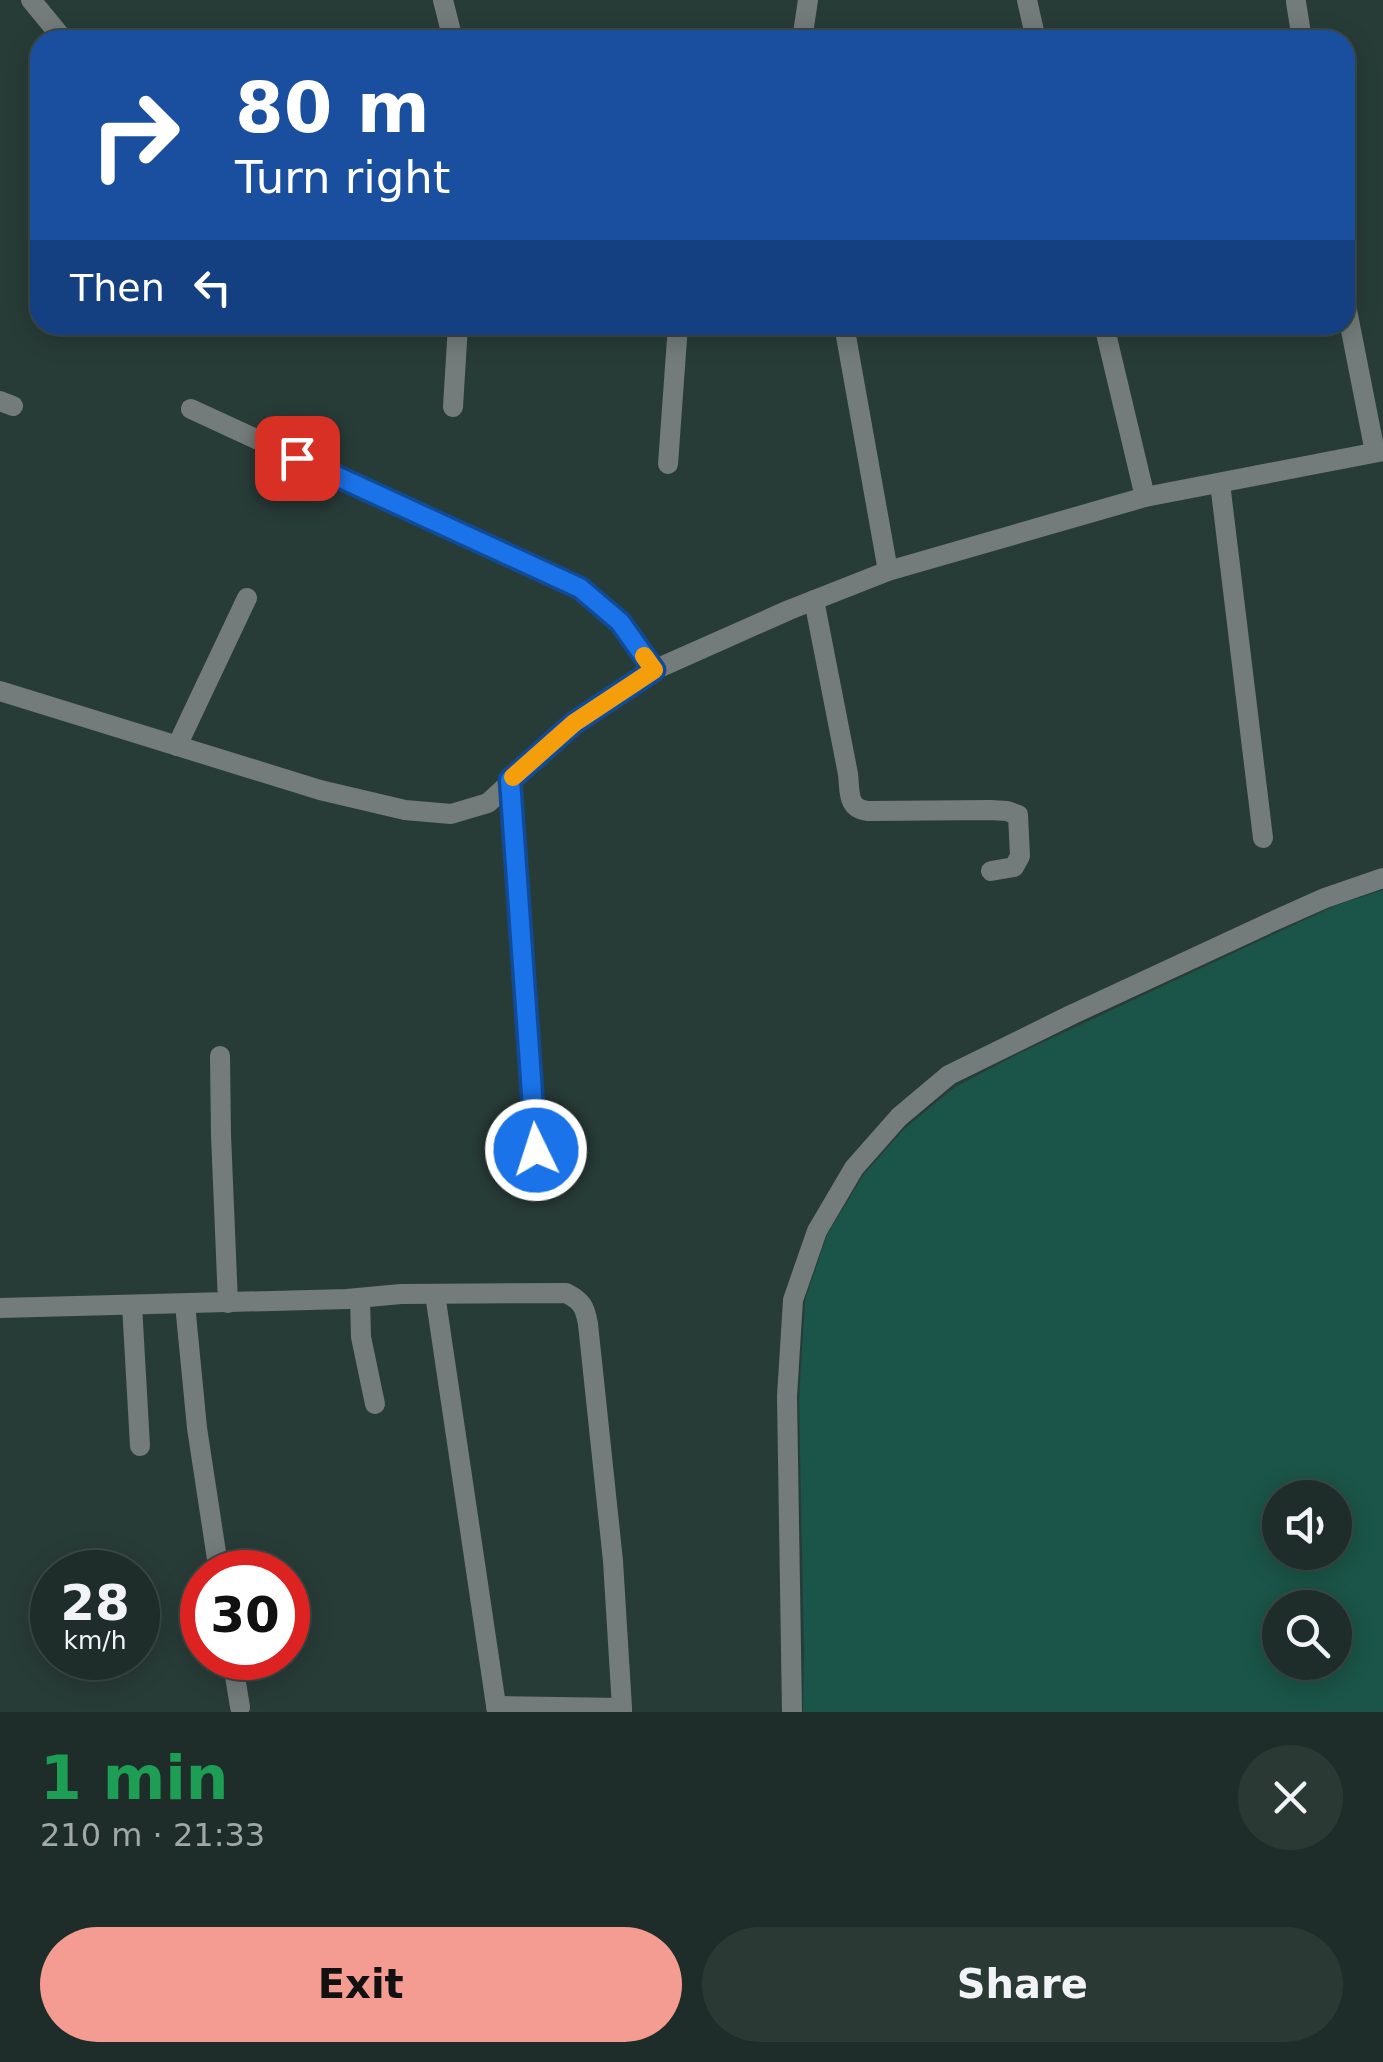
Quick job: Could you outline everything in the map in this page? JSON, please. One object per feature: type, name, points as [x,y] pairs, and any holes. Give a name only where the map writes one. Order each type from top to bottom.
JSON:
[{"type":"street","points":[[31,0],[56,30]]},
{"type":"street","points":[[443,0],[450,30]]},
{"type":"street","points":[[804,30],[808,0]]},
{"type":"street","points":[[1027,0],[1034,30]]},
{"type":"street","points":[[1296,2],[1300,30]]},
{"type":"street","points":[[452,408],[457,335]]},
{"type":"street","points":[[668,464],[677,335]]},
{"type":"street","points":[[846,335],[888,571]]},
{"type":"street","points":[[1106,335],[1145,497]]},
{"type":"street","points":[[0,691],[320,790],[405,810],[451,814],[488,802],[574,723],[654,670],[888,571],[1145,497],[1379,451],[1353,335]]},
{"type":"street","points":[[191,409],[580,588],[620,622],[654,670]]},
{"type":"street","points":[[1220,483],[1263,838]]},
{"type":"street","points":[[177,746],[247,598]]},
{"type":"street","points":[[814,600],[851,803],[858,810],[868,811],[992,810],[1018,815],[1020,856],[1014,867],[992,871]]},
{"type":"street","points":[[510,780],[536,1150]]},
{"type":"street","points":[[792,1712],[787,1396],[793,1300],[817,1231],[854,1168],[899,1117],[949,1075],[1269,922],[1383,878]]},
{"type":"street","points":[[220,1056],[228,1303]]},
{"type":"street","points":[[0,1308],[435,1294],[566,1293],[578,1299],[585,1308],[613,1562],[622,1710],[496,1709],[435,1294]]},
{"type":"street","points":[[360,1298],[360,1337],[375,1404]]},
{"type":"street","points":[[184,1304],[216,1550]]},
{"type":"street","points":[[132,1305],[140,1446]]},
{"type":"street","points":[[236,1680],[240,1707]]},
{"type":"green space","points":[[1383,890],[1383,1712],[803,1712],[799,1399],[805,1300],[827,1235],[864,1174],[905,1128],[955,1087],[1337,905]]},
{"type":"slow traffic","points":[[513,777],[574,723],[654,670],[644,656]]},
{"type":"route","points":[[297,458],[580,588],[620,622],[654,670],[574,723],[510,780],[536,1150]]}]
